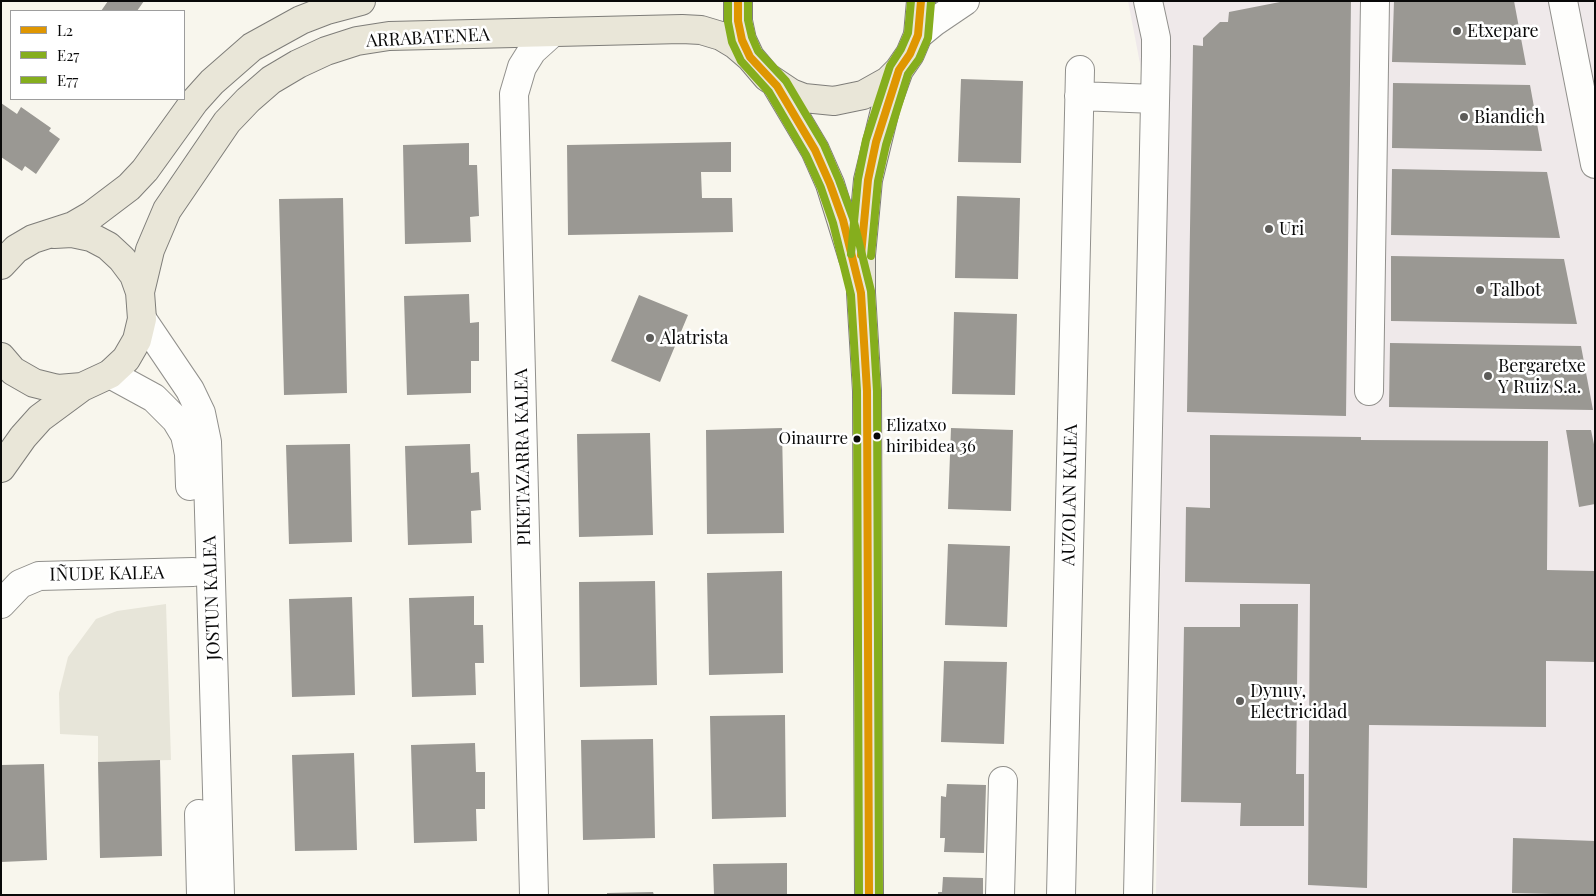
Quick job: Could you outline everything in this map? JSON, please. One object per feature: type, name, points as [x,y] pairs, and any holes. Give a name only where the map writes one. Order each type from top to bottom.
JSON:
[{"type":"main road","points":[[53,234],[92,215],[129,188],[145,170],[206,88],[231,63],[252,47],[301,20],[327,10],[361,1]]},
{"type":"main road","points":[[738,1],[738,21],[742,40],[750,57],[778,86],[815,150],[830,184],[843,220],[861,293]]},
{"type":"main road","points":[[868,895],[867,391],[861,293],[861,255],[868,180],[886,106],[899,70],[910,54],[918,35],[921,1]]},
{"type":"main road","name":"ARRABATENEA","points":[[1,357],[13,371],[34,384],[58,389],[82,387],[110,374],[126,359],[137,340],[150,250],[167,210],[227,122],[248,100],[271,80],[319,54],[357,41],[389,36],[682,29],[702,30],[721,36],[736,45],[750,57]]},
{"type":"main road","points":[[778,86],[804,98],[819,101],[848,100],[876,89],[899,70]]},
{"type":"main road","points":[[1,265],[22,246],[33,239],[53,234],[72,233],[91,237],[108,246],[122,259],[134,275],[141,306]]},
{"type":"main road","points":[[1,468],[23,437],[40,418],[82,387]]},
{"type":"street","points":[[918,35],[965,1]]},
{"type":"street","points":[[1138,895],[1156,38],[1148,1]]},
{"type":"street","points":[[1369,391],[1375,1]]},
{"type":"street","points":[[1563,1],[1594,153]]},
{"type":"street","name":"PIKETAZARRA KALEA","points":[[534,895],[514,94],[522,67],[532,51],[553,32]]},
{"type":"street","name":"AUZOLAN KALEA","points":[[1061,895],[1080,70]]},
{"type":"street","points":[[1079,96],[1155,99]]},
{"type":"street","name":"JOSTUN KALEA","points":[[141,306],[190,390],[201,413],[207,442],[220,895]]},
{"type":"street","name":"JOSTUN KALEA","points":[[110,374],[154,398],[176,420],[185,435],[189,454],[201,895]]},
{"type":"street","name":"IÑUDE KALEA","points":[[1,604],[20,584],[39,576],[193,572]]},
{"type":"street","points":[[1000,895],[1003,781]]},
{"type":"shaded area","points":[[1128,1],[1595,1],[1595,895],[1156,895],[1165,194]]},
{"type":"shaded area","points":[[166,604],[171,760],[98,762],[98,736],[60,734],[59,693],[68,657],[96,619],[117,611]]},
{"type":"building","points":[[108,1],[144,1],[138,10],[102,10]]},
{"type":"building","name":"Uri","points":[[1285,1],[1351,1],[1346,416],[1187,412],[1193,45],[1203,46],[1203,38],[1220,22],[1228,22],[1229,12]]},
{"type":"building","name":"Etxepare","points":[[1394,1],[1514,1],[1526,65],[1392,62]]},
{"type":"building","points":[[961,79],[1023,81],[1021,163],[958,162]]},
{"type":"building","name":"Biandich","points":[[1393,83],[1530,85],[1542,151],[1392,148]]},
{"type":"building","points":[[1,103],[17,114],[21,107],[51,128],[49,131],[60,139],[36,174],[25,166],[22,171],[1,157]]},
{"type":"building","points":[[731,142],[731,172],[701,172],[702,198],[732,198],[733,232],[568,235],[567,145]]},
{"type":"building","points":[[469,143],[469,165],[477,165],[479,216],[470,217],[471,242],[405,244],[403,145]]},
{"type":"building","points":[[1392,169],[1547,172],[1560,238],[1391,235]]},
{"type":"building","points":[[957,196],[1020,198],[1018,279],[955,278]]},
{"type":"building","points":[[343,198],[347,393],[284,395],[279,199]]},
{"type":"building","name":"Talbot","points":[[1391,256],[1564,259],[1577,324],[1391,321]]},
{"type":"building","points":[[469,294],[470,323],[479,322],[479,361],[471,361],[471,393],[407,395],[404,296]]},
{"type":"building","name":"Alatrista","points":[[639,295],[688,315],[660,382],[611,361]]},
{"type":"building","points":[[954,312],[1017,314],[1015,395],[952,394]]},
{"type":"building","name":"Bergaretxe Y Ruiz S.a.","points":[[1390,343],[1581,346],[1593,410],[1389,407]]},
{"type":"building","points":[[782,428],[784,533],[707,534],[706,430]]},
{"type":"building","points":[[951,428],[1013,430],[1011,511],[948,509]]},
{"type":"building","points":[[1566,430],[1591,430],[1595,449],[1595,504],[1579,507]]},
{"type":"building","points":[[650,433],[653,535],[579,537],[577,434]]},
{"type":"building","points":[[1210,435],[1361,437],[1361,440],[1548,441],[1547,570],[1595,571],[1595,662],[1546,661],[1546,727],[1369,725],[1367,888],[1308,885],[1310,584],[1185,582],[1186,507],[1210,508]]},
{"type":"building","points":[[350,444],[352,542],[289,544],[286,445]]},
{"type":"building","points":[[470,444],[471,473],[479,472],[481,510],[471,511],[472,543],[408,545],[405,446]]},
{"type":"building","points":[[948,544],[1010,546],[1007,627],[945,625]]},
{"type":"building","points":[[782,571],[783,673],[709,675],[707,573]]},
{"type":"building","points":[[655,581],[657,685],[580,687],[579,582]]},
{"type":"building","points":[[474,596],[474,625],[483,625],[484,663],[475,663],[476,695],[412,697],[409,598]]},
{"type":"building","points":[[352,597],[355,695],[292,697],[289,599]]},
{"type":"building","name":"Dynuy, Electricidad","points":[[1240,604],[1298,604],[1296,774],[1304,774],[1304,826],[1240,826],[1241,803],[1181,802],[1184,627],[1240,627]]},
{"type":"building","points":[[944,661],[1007,662],[1004,744],[941,742]]},
{"type":"building","points":[[785,715],[786,817],[712,819],[710,716]]},
{"type":"building","points":[[653,739],[655,838],[583,840],[581,740]]},
{"type":"building","points":[[475,743],[476,772],[485,772],[485,809],[476,809],[477,841],[414,843],[411,745]]},
{"type":"building","points":[[354,753],[357,850],[295,851],[292,755]]},
{"type":"building","points":[[160,760],[162,856],[100,858],[98,762]]},
{"type":"building","points":[[44,764],[47,860],[1,862],[1,765]]},
{"type":"building","points":[[947,784],[986,785],[984,853],[944,852],[945,838],[940,838],[941,796],[946,797]]},
{"type":"building","points":[[1513,838],[1595,841],[1595,895],[1512,893]]},
{"type":"building","points":[[787,863],[787,895],[714,895],[713,864]]},
{"type":"building","points":[[943,877],[983,878],[983,895],[938,895],[938,892],[942,892]]},
{"type":"building","points":[[653,892],[654,895],[607,895],[607,893]]},
{"type":"transit line","name":"E27","points":[[728,1],[728,22],[732,42],[741,61],[769,92],[806,155],[821,188],[833,223],[851,295],[857,391],[859,895]]},
{"type":"transit line","name":"L2","points":[[738,1],[738,21],[742,40],[750,57],[777,86],[815,150],[830,184],[843,220],[861,293],[867,391],[869,895]]},
{"type":"transit line","name":"E77","points":[[748,1],[748,20],[758,51],[786,81],[824,145],[839,180],[853,218],[871,291],[877,391],[879,895]]},
{"type":"transit line","name":"E77","points":[[851,254],[858,179],[866,140],[890,66],[901,49],[908,33],[911,1]]},
{"type":"transit line","name":"L2","points":[[861,255],[868,180],[876,142],[899,70],[910,54],[918,35],[921,1]]},
{"type":"transit line","name":"E27","points":[[871,256],[878,181],[886,145],[908,74],[919,59],[928,38],[931,2]]},
{"type":"place","name":"Etxepare","points":[[1457,31]]},
{"type":"place","name":"Biandich","points":[[1464,117]]},
{"type":"place","name":"Uri","points":[[1269,229]]},
{"type":"place","name":"Talbot","points":[[1480,290]]},
{"type":"place","name":"Alatrista","points":[[650,338]]},
{"type":"place","name":"Bergaretxe Y Ruiz S.a.","points":[[1488,376]]},
{"type":"place","name":"Elizatxo hiribidea 36","points":[[877,436]]},
{"type":"place","name":"Oinaurre","points":[[857,439]]},
{"type":"place","name":"Dynuy, Electricidad","points":[[1240,701]]}]
